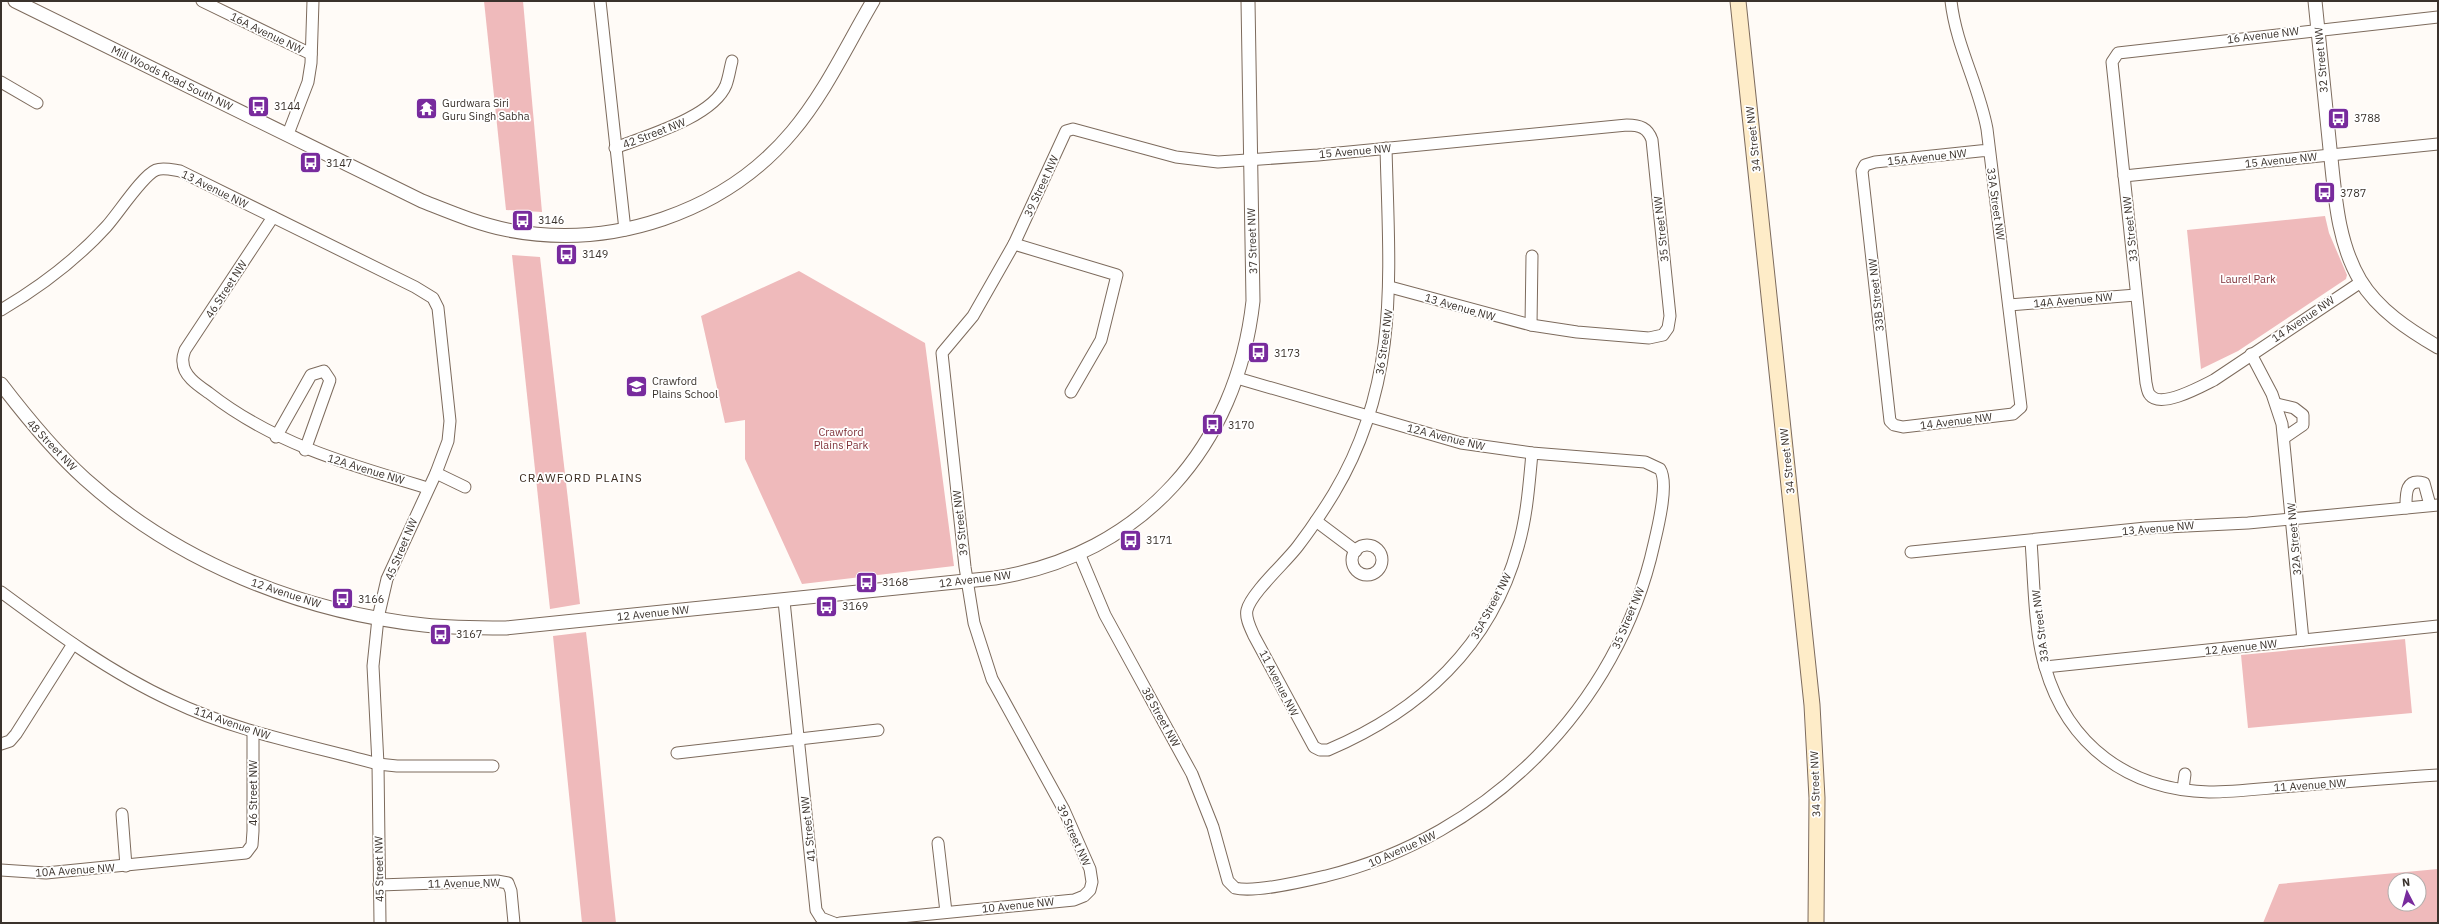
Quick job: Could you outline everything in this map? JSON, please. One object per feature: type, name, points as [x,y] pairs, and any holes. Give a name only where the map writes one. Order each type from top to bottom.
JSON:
[{"type":"main road","name":"34 Street NW","points":[[1738,1],[1811,699],[1817,798],[1816,923]]},
{"type":"street","name":"Mill Woods Road South NW","points":[[15,1],[422,201],[480,223],[521,232],[554,235],[588,234],[625,230],[662,220],[699,204],[734,183],[771,154],[806,113],[873,1]]},
{"type":"street","name":"16A Avenue NW","points":[[202,1],[311,54]]},
{"type":"street","points":[[288,134],[305,91],[311,54],[313,1]]},
{"type":"street","name":"42 Street NW","points":[[600,1],[625,230]]},
{"type":"street","name":"37 Street NW","points":[[1189,467],[1211,434],[1237,378],[1247,338],[1253,301],[1248,1]]},
{"type":"street","name":"33A Street NW","points":[[1951,1],[1956,31],[1984,114],[2021,407],[2018,411]]},
{"type":"street","name":"32 Street NW","points":[[2315,1],[2337,211],[2345,248],[2361,282]]},
{"type":"street","name":"16 Avenue NW","points":[[2114,56],[2118,53],[2318,29],[2438,17]]},
{"type":"street","name":"33 Street NW","points":[[2114,56],[2112,66],[2146,382],[2149,394],[2155,399]]},
{"type":"street","name":"42 Street NW","points":[[615,148],[690,119],[718,96],[726,85],[732,61]]},
{"type":"street","points":[[1,82],[37,103]]},
{"type":"street","name":"15 Avenue NW","points":[[1069,129],[1189,159],[1218,162],[1627,125],[1644,128]]},
{"type":"street","name":"35 Street NW","points":[[1644,128],[1652,140],[1670,316],[1666,332]]},
{"type":"street","name":"39 Street NW","points":[[1069,129],[1014,244],[973,316],[942,353],[967,581],[974,623],[984,660],[997,688],[1077,838],[1092,878],[1088,893]]},
{"type":"street","name":"15 Avenue NW","points":[[2124,176],[2438,144]]},
{"type":"street","name":"36 Street NW","points":[[1247,610],[1255,596],[1298,547],[1316,522],[1344,476],[1368,416],[1385,345],[1390,287],[1386,148]]},
{"type":"street","name":"15A Avenue NW","points":[[1865,165],[1989,150]]},
{"type":"street","name":"33B Street NW","points":[[1865,165],[1862,171],[1890,421],[1894,425]]},
{"type":"street","name":"13 Avenue NW","points":[[1,310],[41,285],[78,255],[106,228],[143,182],[156,170],[167,169],[180,171],[415,287],[428,294],[436,303]]},
{"type":"street","name":"46 Street NW","points":[[182,362],[185,350],[273,217]]},
{"type":"street","points":[[1014,244],[1117,275],[1101,340],[1071,392]]},
{"type":"street","points":[[1531,325],[1532,256]]},
{"type":"street","points":[[2361,282],[2390,314],[2413,332],[2438,347]]},
{"type":"street","name":"14 Avenue NW","points":[[2155,399],[2177,396],[2196,389],[2361,282]]},
{"type":"street","name":"13 Avenue NW","points":[[1390,287],[1531,325],[1577,332],[1654,338],[1666,332]]},
{"type":"street","name":"14A Avenue NW","points":[[2009,305],[2136,295]]},
{"type":"street","name":"45 Street NW","points":[[380,923],[378,764],[373,666],[378,618],[387,579],[436,473],[448,441],[450,421],[439,314],[436,303]]},
{"type":"street","name":"32A Street NW","points":[[2251,354],[2277,404],[2284,438],[2303,640]]},
{"type":"street","name":"12A Avenue NW","points":[[182,362],[191,380],[246,420],[276,437],[305,450],[428,488]]},
{"type":"street","points":[[276,437],[311,375],[324,371],[330,380],[305,450]]},
{"type":"street","name":"12A Avenue NW","points":[[1237,378],[1461,443],[1532,453],[1645,462],[1660,469]]},
{"type":"street","name":"48 Street NW","points":[[1,384],[29,421],[85,479],[110,500]]},
{"type":"street","points":[[2277,404],[2294,408],[2303,415],[2303,425],[2284,438]]},
{"type":"street","name":"14 Avenue NW","points":[[1894,425],[1903,427],[1945,423],[2013,414],[2018,411]]},
{"type":"street","name":"35A Street NW","points":[[1320,750],[1328,750],[1346,743],[1402,712],[1446,674],[1474,640],[1496,602],[1515,559],[1526,511],[1532,453]]},
{"type":"street","name":"12 Avenue NW","points":[[110,500],[165,538],[236,576],[324,606],[378,618],[424,625],[506,628],[784,601],[967,581],[1015,574],[1079,553],[1134,520],[1160,497],[1189,467]]},
{"type":"street","name":"35 Street NW","points":[[1546,749],[1593,689],[1613,656],[1633,612],[1646,574],[1657,530],[1664,477],[1660,469]]},
{"type":"street","points":[[436,473],[465,487]]},
{"type":"street","name":"13 Avenue NW","points":[[1910,552],[2031,541],[2146,528],[2292,519],[2406,508],[2434,505],[2424,482],[2412,482],[2407,487],[2406,508]]},
{"type":"street","points":[[1316,522],[1356,551]]},
{"type":"street","name":"33A Street NW","points":[[2031,541],[2041,653],[2056,697],[2087,743],[2113,764],[2150,783]]},
{"type":"street","name":"38 Street NW","points":[[1079,553],[1105,615],[1192,774],[1213,827],[1228,881],[1232,886]]},
{"type":"street","name":"11A Avenue NW","points":[[1,592],[73,644],[173,702],[253,732],[378,764],[397,766],[493,766]]},
{"type":"street","name":"41 Street NW","points":[[784,601],[816,910],[821,918],[834,923]]},
{"type":"street","name":"11 Avenue NW","points":[[1247,610],[1254,636],[1305,734],[1314,747],[1320,750]]},
{"type":"street","name":"12 Avenue NW","points":[[2045,667],[2438,626]]},
{"type":"street","points":[[1,744],[10,741],[16,734],[73,644]]},
{"type":"street","points":[[676,753],[878,730]]},
{"type":"street","name":"46 Street NW","points":[[246,853],[252,845],[253,831],[253,732]]},
{"type":"street","name":"10 Avenue NW","points":[[1232,886],[1243,889],[1302,882],[1358,868],[1396,853],[1447,828],[1486,802],[1522,773],[1546,749]]},
{"type":"street","points":[[2183,789],[2185,774]]},
{"type":"street","name":"11 Avenue NW","points":[[2150,783],[2183,789],[2236,791],[2438,775]]},
{"type":"street","name":"10A Avenue NW","points":[[122,814],[126,866]]},
{"type":"street","points":[[938,843],[946,912]]},
{"type":"street","name":"10A Avenue NW","points":[[1,870],[46,873],[246,853]]},
{"type":"street","name":"11 Avenue NW","points":[[380,885],[497,881],[508,883],[511,891],[514,923]]},
{"type":"street","name":"10 Avenue NW","points":[[840,923],[1074,900],[1088,893]]},
{"type":"green space","points":[[484,1],[523,1],[542,212],[506,210]]},
{"type":"green space","name":"Laurel Park","points":[[2325,216],[2329,233],[2347,275],[2346,279],[2238,351],[2201,369],[2187,230]]},
{"type":"green space","points":[[512,255],[540,257],[580,604],[550,609]]},
{"type":"green space","name":"Crawford Plains Park","points":[[799,271],[925,343],[954,566],[802,584],[745,459],[745,420],[725,423],[701,316]]},
{"type":"green space","points":[[586,632],[616,923],[582,923],[553,636]]},
{"type":"green space","points":[[2405,639],[2412,713],[2248,728],[2241,655]]},
{"type":"green space","points":[[2438,869],[2438,923],[2263,923],[2279,884],[2387,874],[2387,912],[2427,912],[2427,872],[2406,872]]},
{"type":"place","name":"3144","points":[[259,106]]},
{"type":"place","name":"Gurdwara Siri Guru Singh Sabha","points":[[426,109]]},
{"type":"place","name":"3788","points":[[2339,118]]},
{"type":"place","name":"3147","points":[[310,163]]},
{"type":"place","name":"3787","points":[[2325,193]]},
{"type":"place","name":"3146","points":[[523,220]]},
{"type":"place","name":"3149","points":[[566,254]]},
{"type":"place","name":"3173","points":[[1259,353]]},
{"type":"place","name":"Crawford Plains School","points":[[636,387]]},
{"type":"place","name":"3170","points":[[1213,425]]},
{"type":"place","name":"3171","points":[[1131,540]]},
{"type":"place","name":"3168","points":[[867,582]]},
{"type":"place","name":"3166","points":[[343,599]]},
{"type":"place","name":"3169","points":[[826,606]]},
{"type":"place","name":"3167","points":[[440,634]]},
{"type":"district","name":"CRAWFORD PLAINS","points":[[581,477]]}]
